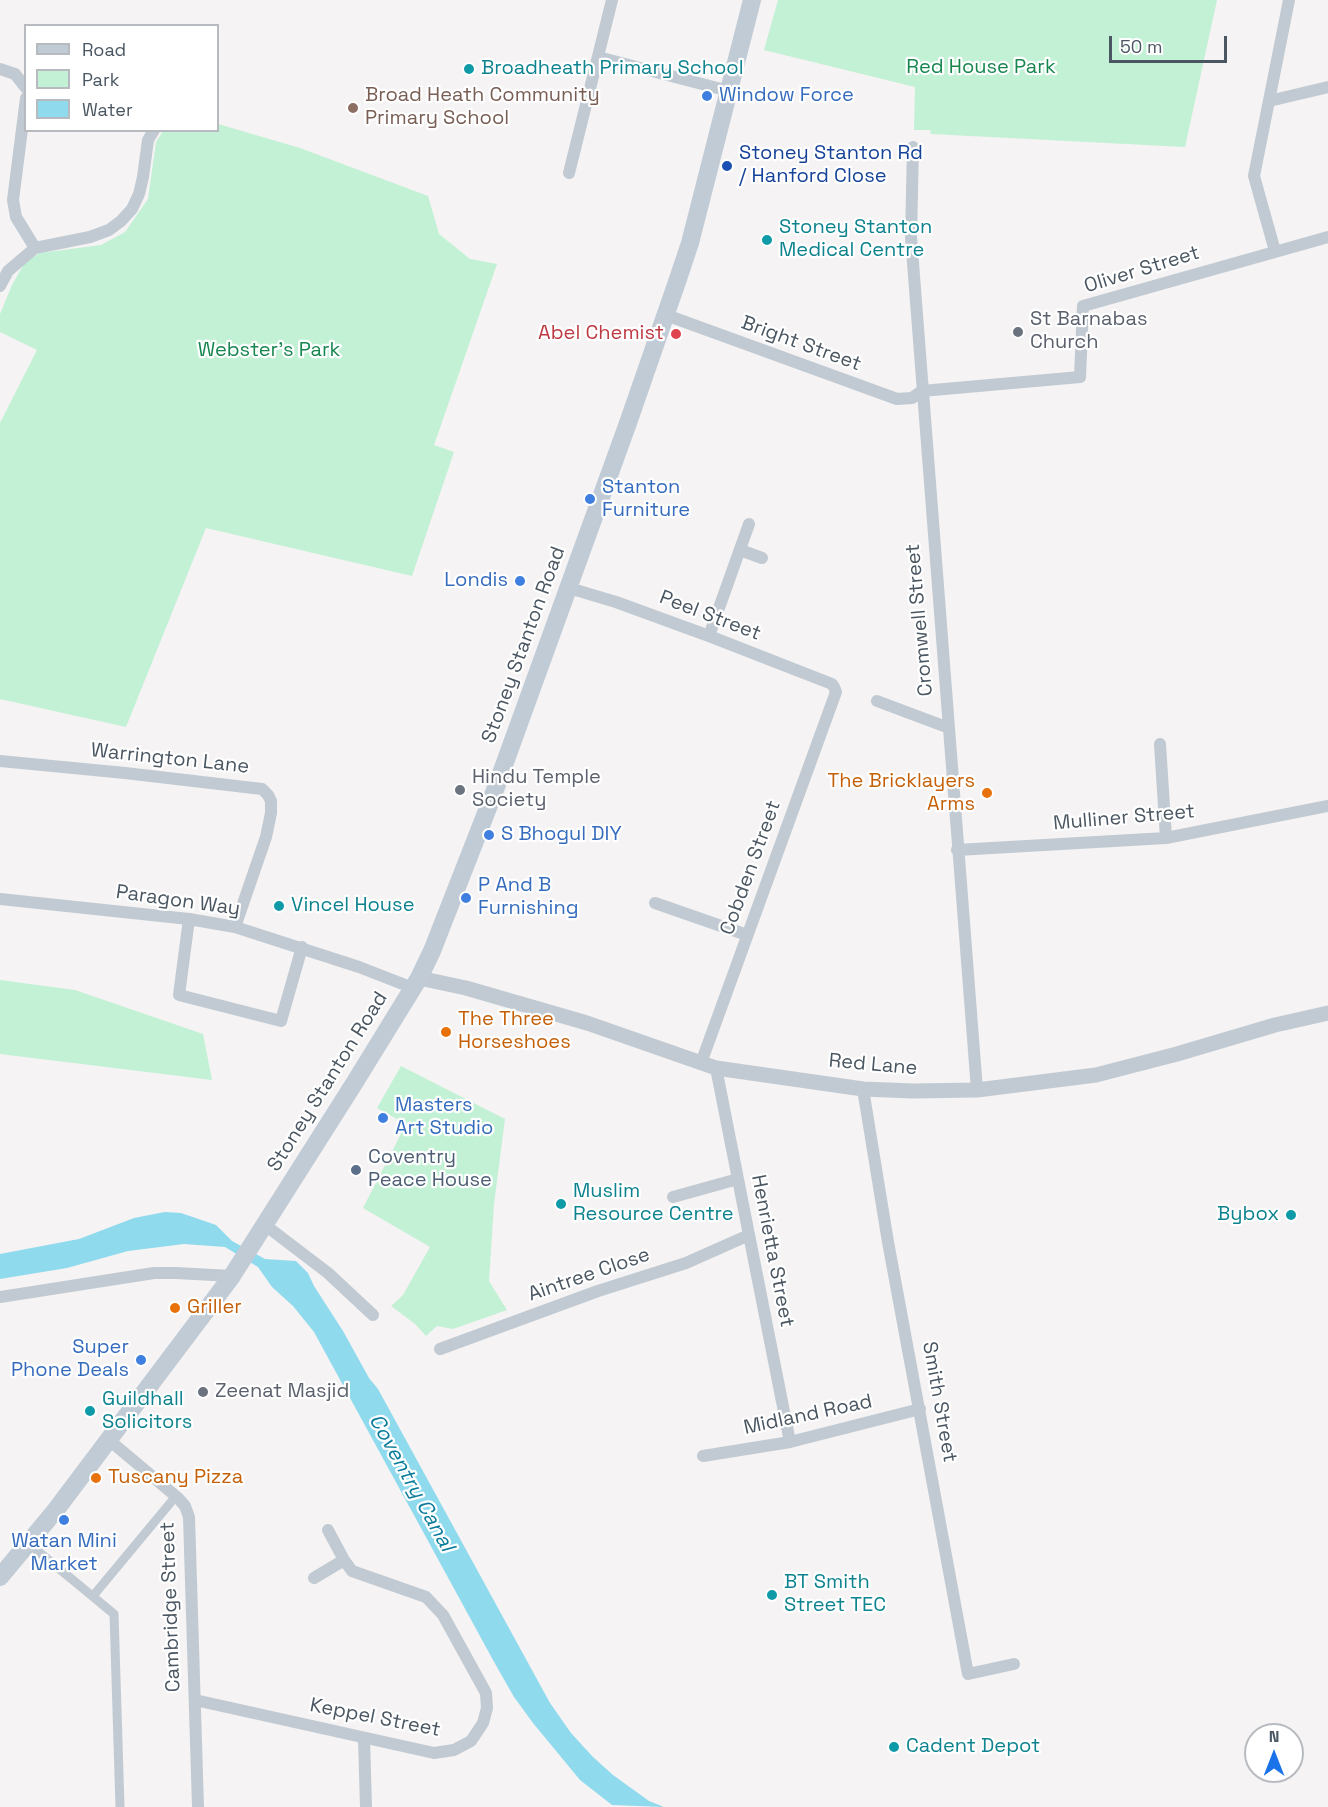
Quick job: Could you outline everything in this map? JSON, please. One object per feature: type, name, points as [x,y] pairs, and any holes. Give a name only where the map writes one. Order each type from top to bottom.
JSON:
[{"type":"main road","name":"Stoney Stanton Road","points":[[0,1577],[109,1440],[234,1273],[416,983],[437,941],[569,588],[666,315],[690,243],[752,0]]},
{"type":"street","points":[[569,173],[612,0]]},
{"type":"street","points":[[1275,251],[1254,176],[1289,0]]},
{"type":"street","points":[[598,57],[729,92]]},
{"type":"street","points":[[0,69],[15,74],[24,85]]},
{"type":"street","points":[[1269,101],[1328,87]]},
{"type":"street","points":[[24,114],[13,200],[16,217],[35,248]]},
{"type":"street","points":[[0,286],[8,271],[35,248],[90,237],[109,230],[121,221],[132,209],[139,194],[148,140],[153,132]]},
{"type":"street","name":"Cromwell Street","points":[[913,147],[911,237],[921,391],[977,1090]]},
{"type":"street","name":"Oliver Street","points":[[921,391],[1080,377],[1083,306],[1328,237]]},
{"type":"street","name":"Bright Street","points":[[666,315],[897,399],[912,398],[921,391]]},
{"type":"street","points":[[709,636],[749,524]]},
{"type":"street","points":[[740,550],[762,558]]},
{"type":"street","name":"Peel Street","points":[[569,588],[616,602],[709,636],[832,684],[834,687]]},
{"type":"street","name":"Cobden Street","points":[[708,1066],[747,935],[836,692],[834,687]]},
{"type":"street","points":[[878,701],[949,728]]},
{"type":"street","points":[[1160,744],[1166,838]]},
{"type":"street","name":"Warrington Lane","points":[[0,761],[148,775],[262,789],[271,801],[267,837],[236,927]]},
{"type":"street","name":"Mulliner Street","points":[[957,850],[1166,838],[1328,806]]},
{"type":"street","name":"Paragon Way","points":[[0,899],[189,919],[236,927],[416,983]]},
{"type":"street","points":[[655,903],[747,935]]},
{"type":"street","points":[[189,919],[179,995],[281,1021],[302,947]]},
{"type":"street","name":"Red Lane","points":[[416,983],[466,988],[588,1023],[708,1066],[863,1089],[914,1091],[977,1090],[1096,1075],[1275,1025],[1328,1013]]},
{"type":"street","name":"Henrietta Street","points":[[708,1066],[738,1179],[790,1442]]},
{"type":"street","name":"Smith Street","points":[[863,1089],[888,1242],[968,1674],[1014,1664]]},
{"type":"street","points":[[673,1197],[738,1179]]},
{"type":"street","points":[[262,1228],[328,1272],[373,1315]]},
{"type":"street","name":"Aintree Close","points":[[440,1349],[686,1263],[749,1235]]},
{"type":"street","points":[[0,1297],[152,1274],[234,1273]]},
{"type":"street","name":"Midland Road","points":[[704,1456],[790,1442],[920,1409]]},
{"type":"street","name":"Cambridge Street","points":[[109,1440],[176,1496],[185,1506],[189,1517],[198,1807]]},
{"type":"street","points":[[93,1596],[176,1496]]},
{"type":"street","name":"Keppel Street","points":[[195,1700],[434,1753],[454,1750],[471,1741],[483,1723],[487,1708],[486,1693],[443,1615],[426,1597],[352,1571],[328,1530]]},
{"type":"street","points":[[28,1543],[114,1614],[120,1807]]},
{"type":"street","points":[[314,1578],[344,1560]]},
{"type":"street","points":[[364,1738],[366,1807]]},
{"type":"green space","name":"Red House Park","points":[[778,0],[1217,0],[1185,147],[931,134],[930,130],[914,130],[915,87],[764,50]]},
{"type":"green space","name":"Webster's Park","points":[[219,124],[300,148],[428,196],[439,234],[470,259],[497,264],[434,445],[454,452],[412,576],[206,528],[126,727],[0,699],[0,423],[37,350],[0,332],[0,314],[25,262],[40,253],[101,245],[125,232],[148,199],[156,142],[162,132],[219,132]]},
{"type":"green space","points":[[0,980],[75,990],[203,1034],[212,1080],[0,1054]]},
{"type":"green space","points":[[401,1066],[505,1119],[494,1204],[489,1281],[507,1310],[453,1329],[437,1326],[426,1336],[415,1324],[391,1306],[403,1295],[430,1247],[363,1208],[406,1124],[377,1108]]},
{"type":"water","name":"Coventry Canal","points":[[165,1212],[181,1213],[216,1225],[232,1241],[265,1259],[296,1261],[308,1273],[369,1378],[378,1389],[550,1703],[571,1733],[593,1757],[649,1801],[664,1807],[612,1805],[580,1780],[533,1723],[514,1697],[493,1660],[314,1332],[293,1306],[272,1287],[258,1267],[225,1247],[184,1244],[128,1251],[67,1268],[0,1279],[0,1254],[79,1239],[134,1218]]},
{"type":"place","name":"Broadheath Primary School","points":[[469,69]]},
{"type":"place","name":"Window Force","points":[[707,96]]},
{"type":"place","name":"Broad Heath Community Primary School","points":[[353,108]]},
{"type":"place","name":"Stoney Stanton Rd / Hanford Close","points":[[727,166]]},
{"type":"place","name":"Stoney Stanton Medical Centre","points":[[767,240]]},
{"type":"place","name":"St Barnabas Church","points":[[1018,332]]},
{"type":"place","name":"Abel Chemist","points":[[676,334]]},
{"type":"place","name":"Stanton Furniture","points":[[590,499]]},
{"type":"place","name":"Londis","points":[[520,581]]},
{"type":"place","name":"Hindu Temple Society","points":[[460,790]]},
{"type":"place","name":"The Bricklayers Arms","points":[[987,793]]},
{"type":"place","name":"S Bhogul DIY","points":[[489,835]]},
{"type":"place","name":"P And B Furnishing","points":[[466,898]]},
{"type":"place","name":"Vincel House","points":[[279,906]]},
{"type":"place","name":"The Three Horseshoes","points":[[446,1032]]},
{"type":"place","name":"Masters Art Studio","points":[[383,1118]]},
{"type":"place","name":"Coventry Peace House","points":[[356,1170]]},
{"type":"place","name":"Muslim Resource Centre","points":[[561,1204]]},
{"type":"place","name":"Bybox","points":[[1291,1215]]},
{"type":"place","name":"Griller","points":[[175,1308]]},
{"type":"place","name":"Super Phone Deals","points":[[141,1360]]},
{"type":"place","name":"Zeenat Masjid","points":[[203,1392]]},
{"type":"place","name":"Guildhall Solicitors","points":[[90,1411]]},
{"type":"place","name":"Tuscany Pizza","points":[[96,1478]]},
{"type":"place","name":"Watan Mini Market","points":[[64,1520]]},
{"type":"place","name":"BT Smith Street TEC","points":[[772,1595]]},
{"type":"place","name":"Cadent Depot","points":[[894,1747]]}]
